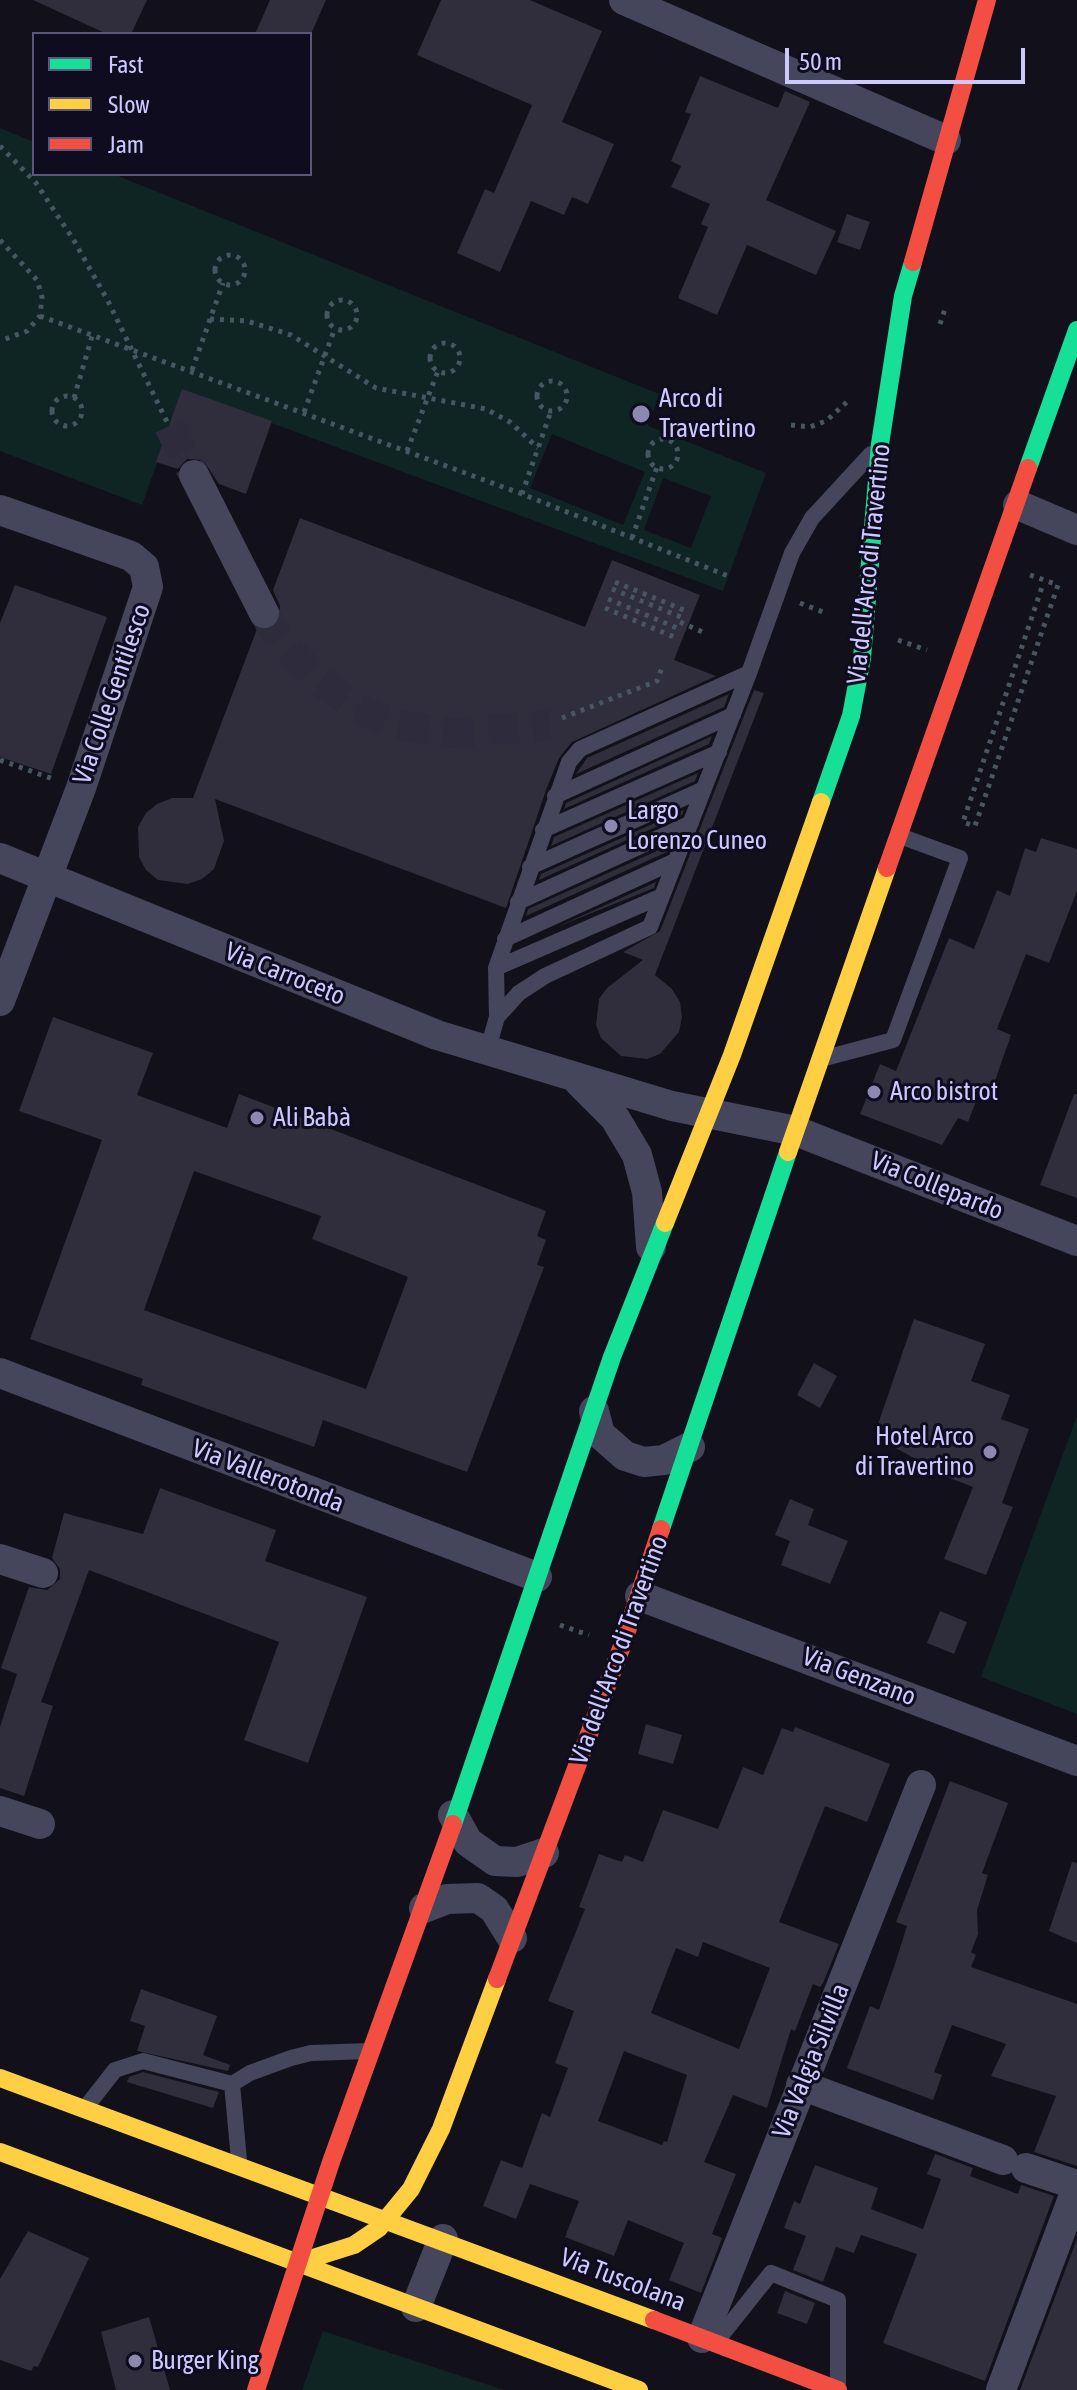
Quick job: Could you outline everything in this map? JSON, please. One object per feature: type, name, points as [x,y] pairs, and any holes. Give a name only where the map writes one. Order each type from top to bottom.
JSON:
[{"type":"main road","name":"Via dell'Arco di Travertino","points":[[256,2390],[320,2194],[424,1908],[453,1815],[594,1411],[651,1253],[708,1115],[851,716],[862,658],[880,444],[903,296],[987,0]]},
{"type":"main road","name":"Via dell'Arco di Travertino","points":[[389,2218],[411,2189],[441,2129],[640,1596],[819,1059],[1018,505],[1077,330]]},
{"type":"main road","name":"Via Tuscolana","points":[[0,2078],[389,2218],[838,2390]]},
{"type":"main road","points":[[0,2152],[416,2307],[598,2382],[639,2390]]},
{"type":"main road","points":[[297,2263],[354,2245],[389,2218]]},
{"type":"street","points":[[624,0],[946,140]]},
{"type":"street","points":[[194,475],[264,613]]},
{"type":"street","points":[[1018,505],[1077,530]]},
{"type":"street","name":"Via Colle Gentilesco","points":[[0,510],[131,556],[144,567],[148,587],[81,788],[0,1001]]},
{"type":"street","name":"Via Carroceto","points":[[0,858],[487,1052],[708,1115]]},
{"type":"street","name":"Via Carroceto","points":[[574,1078],[615,1118],[637,1155],[647,1192],[651,1253]]},
{"type":"street","points":[[708,1115],[796,1131]]},
{"type":"street","name":"Via Collepardo","points":[[796,1131],[1077,1241]]},
{"type":"street","name":"Via Vallerotonda","points":[[0,1373],[537,1577]]},
{"type":"street","points":[[594,1411],[600,1434],[625,1456],[644,1462],[664,1460],[690,1447]]},
{"type":"street","points":[[0,1559],[43,1573]]},
{"type":"street","name":"Via Genzano","points":[[640,1596],[1077,1761]]},
{"type":"street","name":"Via Valgia Silvilla","points":[[709,2341],[801,2085],[921,1785]]},
{"type":"street","points":[[0,1811],[40,1824]]},
{"type":"street","points":[[453,1815],[468,1842],[495,1861],[517,1862],[544,1853]]},
{"type":"street","points":[[424,1908],[447,1899],[478,1898],[494,1909],[512,1938]]},
{"type":"street","points":[[801,2085],[1015,2164],[1075,2192],[1001,2390]]},
{"type":"street","points":[[416,2307],[443,2239]]},
{"type":"lane","points":[[497,1017],[534,982],[650,927],[749,673],[783,574],[800,537],[825,503],[880,444]]},
{"type":"lane","points":[[487,1052],[497,1017],[496,968],[569,762],[580,749],[749,673]]},
{"type":"lane","points":[[555,796],[733,715]]},
{"type":"lane","points":[[543,830],[719,752]]},
{"type":"lane","points":[[530,867],[704,789]]},
{"type":"lane","points":[[518,902],[691,823]]},
{"type":"lane","points":[[819,1059],[893,1040],[960,858],[899,836]]},
{"type":"lane","points":[[505,939],[675,861]]},
{"type":"lane","points":[[496,968],[662,896]]},
{"type":"lane","points":[[84,2110],[104,2081],[127,2063],[159,2063],[232,2084],[291,2058],[311,2053],[372,2051]]},
{"type":"lane","points":[[232,2084],[240,2165]]},
{"type":"lane","points":[[709,2341],[771,2273],[838,2300],[838,2390]]},
{"type":"path","points":[[0,146],[25,169],[60,218],[132,347],[169,426]]},
{"type":"path","points":[[0,240],[37,280],[42,297],[40,316],[27,331],[0,341]]},
{"type":"path","points":[[228,255],[237,256],[243,264],[244,274],[238,282],[223,283],[215,271],[217,263],[228,255]]},
{"type":"path","points":[[192,370],[223,283]]},
{"type":"path","points":[[336,302],[349,302],[356,310],[354,324],[345,329],[335,328],[329,322],[329,308],[336,302]]},
{"type":"path","points":[[937,332],[946,306]]},
{"type":"path","points":[[40,316],[132,347],[522,494],[728,576]]},
{"type":"path","points":[[210,319],[265,325],[291,335],[376,388],[486,409],[510,422],[538,448]]},
{"type":"path","points":[[304,412],[335,328]]},
{"type":"path","points":[[74,398],[93,333]]},
{"type":"path","points":[[438,344],[452,345],[458,352],[459,362],[448,372],[438,371],[431,364],[432,350],[438,344]]},
{"type":"path","points":[[407,451],[438,371]]},
{"type":"path","points":[[555,382],[566,391],[566,401],[560,409],[551,411],[541,407],[538,394],[542,386],[555,382]]},
{"type":"path","points":[[65,396],[74,398],[80,405],[81,416],[70,425],[60,424],[52,413],[54,404],[65,396]]},
{"type":"path","points":[[791,425],[810,427],[826,421],[851,397]]},
{"type":"path","points":[[522,494],[551,411]]},
{"type":"path","points":[[662,440],[670,441],[677,449],[677,459],[671,467],[657,467],[649,456],[651,447],[662,440]]},
{"type":"path","points":[[632,538],[657,467]]},
{"type":"path","points":[[1030,575],[1058,585],[975,826],[963,822],[1042,587]]},
{"type":"path","points":[[679,622],[613,585],[684,610]]},
{"type":"path","points":[[608,599],[707,634]]},
{"type":"path","points":[[797,602],[836,617]]},
{"type":"path","points":[[605,608],[674,637]]},
{"type":"path","points":[[890,637],[939,654]]},
{"type":"path","points":[[562,718],[657,681],[663,665]]},
{"type":"path","points":[[0,760],[81,788]]},
{"type":"path","points":[[551,1621],[597,1638]]},
{"type":"green space","points":[[0,128],[32,141],[32,176],[118,176],[659,394],[648,426],[766,473],[723,591],[183,390],[142,505],[0,451]],"holes":[[[552,434],[645,472],[623,525],[530,488]],[[663,478],[711,496],[691,548],[644,530]]]},
{"type":"green space","points":[[1077,1416],[1077,1714],[981,1677]]},
{"type":"green space","points":[[323,2331],[504,2390],[302,2390]]},
{"type":"building","points":[[33,0],[147,0],[132,32],[103,32]]},
{"type":"building","points":[[270,0],[326,0],[312,32],[256,32]]},
{"type":"building","points":[[441,0],[530,0],[602,31],[562,122],[614,144],[588,204],[572,197],[564,215],[531,201],[500,272],[457,253],[485,189],[494,193],[532,105],[417,55]]},
{"type":"building","points":[[700,76],[778,108],[785,91],[810,102],[766,200],[836,231],[816,275],[747,245],[717,315],[678,298],[708,227],[701,224],[710,204],[671,187],[681,166],[671,161],[691,114],[685,112]]},
{"type":"building","points":[[847,214],[870,222],[860,250],[837,242]]},
{"type":"building","points":[[182,389],[272,421],[246,494],[219,484],[203,460],[187,459],[178,469],[156,462]]},
{"type":"building","points":[[300,518],[585,627],[612,560],[700,595],[674,660],[716,676],[572,742],[559,758],[546,790],[506,908],[215,799],[224,841],[214,869],[202,879],[188,884],[158,880],[146,870],[139,857],[138,827],[146,813],[157,804],[172,798],[193,798],[257,629],[271,629],[279,622],[280,606],[273,590]]},
{"type":"building","points":[[15,585],[107,617],[51,774],[0,757],[0,623]]},
{"type":"building","points":[[754,690],[764,693],[655,975],[672,989],[680,1002],[682,1017],[679,1032],[660,1054],[647,1059],[621,1056],[601,1038],[596,1025],[599,999],[607,988],[643,960],[623,952],[660,931]]},
{"type":"building","points":[[729,694],[724,707],[576,774],[587,758]]},
{"type":"building","points":[[712,736],[709,744],[564,809],[566,803]]},
{"type":"building","points":[[698,773],[695,781],[551,846],[554,837]]},
{"type":"building","points":[[684,810],[682,815],[539,880],[541,874]]},
{"type":"building","points":[[1041,838],[1077,849],[1077,891],[1049,963],[1026,954],[997,1029],[1011,1035],[989,1098],[979,1094],[968,1122],[958,1118],[942,1145],[860,1114],[880,1064],[896,1071],[949,938],[974,949],[997,890],[1010,896],[1025,848],[1036,852]]},
{"type":"building","points":[[670,845],[667,852],[526,916],[528,909]]},
{"type":"building","points":[[656,882],[654,888],[557,927]]},
{"type":"building","points":[[53,1017],[153,1053],[137,1095],[227,1128],[239,1094],[546,1211],[537,1236],[546,1240],[537,1265],[544,1267],[467,1472],[323,1420],[314,1447],[141,1385],[143,1379],[30,1339],[102,1140],[19,1111]],"holes":[[[194,1171],[321,1216],[312,1239],[408,1277],[366,1389],[144,1310]]]},
{"type":"building","points":[[1074,1094],[1077,1094],[1077,1198],[1040,1185]]},
{"type":"building","points":[[914,1319],[985,1344],[971,1381],[1010,1395],[1001,1419],[1029,1429],[1002,1503],[1013,1507],[986,1575],[944,1559],[973,1487],[921,1467],[923,1463],[874,1436]]},
{"type":"building","points":[[814,1363],[837,1376],[820,1408],[797,1395]]},
{"type":"building","points":[[160,1488],[276,1530],[265,1561],[367,1597],[308,1763],[244,1740],[279,1642],[89,1570],[41,1702],[53,1706],[24,1796],[0,1788],[0,1727],[17,1674],[1,1668],[29,1587],[47,1590],[60,1579],[60,1569],[52,1558],[64,1513],[143,1534]]},
{"type":"building","points":[[790,1499],[814,1509],[808,1525],[848,1541],[830,1584],[781,1565],[790,1541],[775,1535]]},
{"type":"building","points":[[940,1611],[967,1622],[954,1654],[927,1643]]},
{"type":"building","points":[[646,1724],[682,1735],[673,1764],[638,1754]]},
{"type":"building","points":[[795,1727],[890,1764],[867,1822],[825,1806],[779,1922],[839,1944],[823,1983],[820,1987],[813,1984],[795,2031],[791,2029],[767,2108],[733,2095],[704,2162],[736,2174],[712,2234],[722,2238],[701,2293],[669,2280],[684,2243],[628,2220],[614,2256],[565,2237],[579,2201],[530,2184],[516,2219],[483,2206],[501,2160],[522,2168],[542,2113],[550,2117],[568,2068],[555,2063],[574,2011],[548,2001],[585,1909],[579,1907],[599,1854],[622,1862],[625,1855],[643,1862],[663,1810],[718,1829],[743,1767],[763,1775],[782,1728],[793,1732]],"holes":[[[703,1942],[770,1968],[739,2049],[651,2013],[676,1948],[698,1957]],[[624,2051],[687,2075],[667,2142],[664,2141],[662,2145],[598,2121]]]},
{"type":"building","points":[[950,1781],[1008,1803],[982,1873],[988,1875],[977,1910],[978,1934],[971,1952],[976,1955],[971,1967],[1077,2004],[1077,2166],[1034,2152],[1056,2096],[991,2076],[1006,2044],[952,2025],[934,2072],[942,2075],[933,2100],[847,2068],[870,2006],[879,2010],[907,1926],[896,1922]]},
{"type":"building","points":[[1072,1862],[1077,1863],[1077,1943],[1049,1931]]},
{"type":"building","points":[[141,1989],[217,2016],[203,2055],[230,2065],[228,2071],[137,2051],[145,2026],[130,2021]]},
{"type":"building","points":[[143,2072],[219,2092],[213,2108],[127,2082],[129,2077]]},
{"type":"building","points":[[935,2154],[973,2168],[970,2176],[1018,2194],[1021,2185],[1054,2196],[985,2381],[883,2343],[917,2254],[861,2235],[854,2253],[836,2247],[823,2282],[793,2270],[806,2236],[784,2228],[794,2201],[800,2204],[815,2165],[878,2188],[871,2209],[923,2229],[941,2179],[927,2174]]},
{"type":"building","points":[[28,2231],[89,2258],[38,2367],[34,2366],[31,2371],[0,2360],[0,2279]]},
{"type":"building","points":[[1077,2239],[1077,2390],[1020,2390]]},
{"type":"building","points":[[785,2291],[815,2303],[807,2324],[777,2313]]},
{"type":"building","name":"Burger King","points":[[149,2317],[170,2390],[116,2390],[101,2332]]},
{"type":"tunnel","points":[[169,426],[194,475]]},
{"type":"tunnel","points":[[264,613],[278,637],[316,679],[357,707],[392,724],[454,733],[550,725]]},
{"type":"traffic: fast","points":[[821,802],[851,716],[862,658],[880,444],[903,296],[913,262]]},
{"type":"traffic: fast","points":[[1028,468],[1077,330]]},
{"type":"traffic: fast","points":[[661,1529],[788,1152]]},
{"type":"traffic: fast","points":[[453,1824],[612,1357],[665,1223]]},
{"type":"traffic: slow","points":[[665,1223],[732,1055],[821,802]]},
{"type":"traffic: slow","points":[[788,1152],[887,868]]},
{"type":"traffic: slow","points":[[297,2263],[354,2245],[379,2228],[411,2189],[441,2129],[497,1979]]},
{"type":"traffic: slow","points":[[0,2078],[654,2320]]},
{"type":"traffic: slow","points":[[0,2152],[639,2390]]},
{"type":"traffic: jam","points":[[913,262],[987,0]]},
{"type":"traffic: jam","points":[[887,868],[1028,468]]},
{"type":"traffic: jam","points":[[497,1979],[622,1646],[661,1529]]},
{"type":"traffic: jam","points":[[256,2390],[331,2162],[453,1824]]},
{"type":"traffic: jam","points":[[654,2320],[838,2390]]},
{"type":"place","name":"Arco di Travertino","points":[[641,414]]},
{"type":"place","name":"Largo Lorenzo Cuneo","points":[[611,826]]},
{"type":"place","name":"Arco bistrot","points":[[874,1092]]},
{"type":"place","name":"Ali Babà","points":[[257,1118]]},
{"type":"place","name":"Hotel Arco di Travertino","points":[[990,1452]]},
{"type":"place","name":"Burger King","points":[[135,2361]]}]
